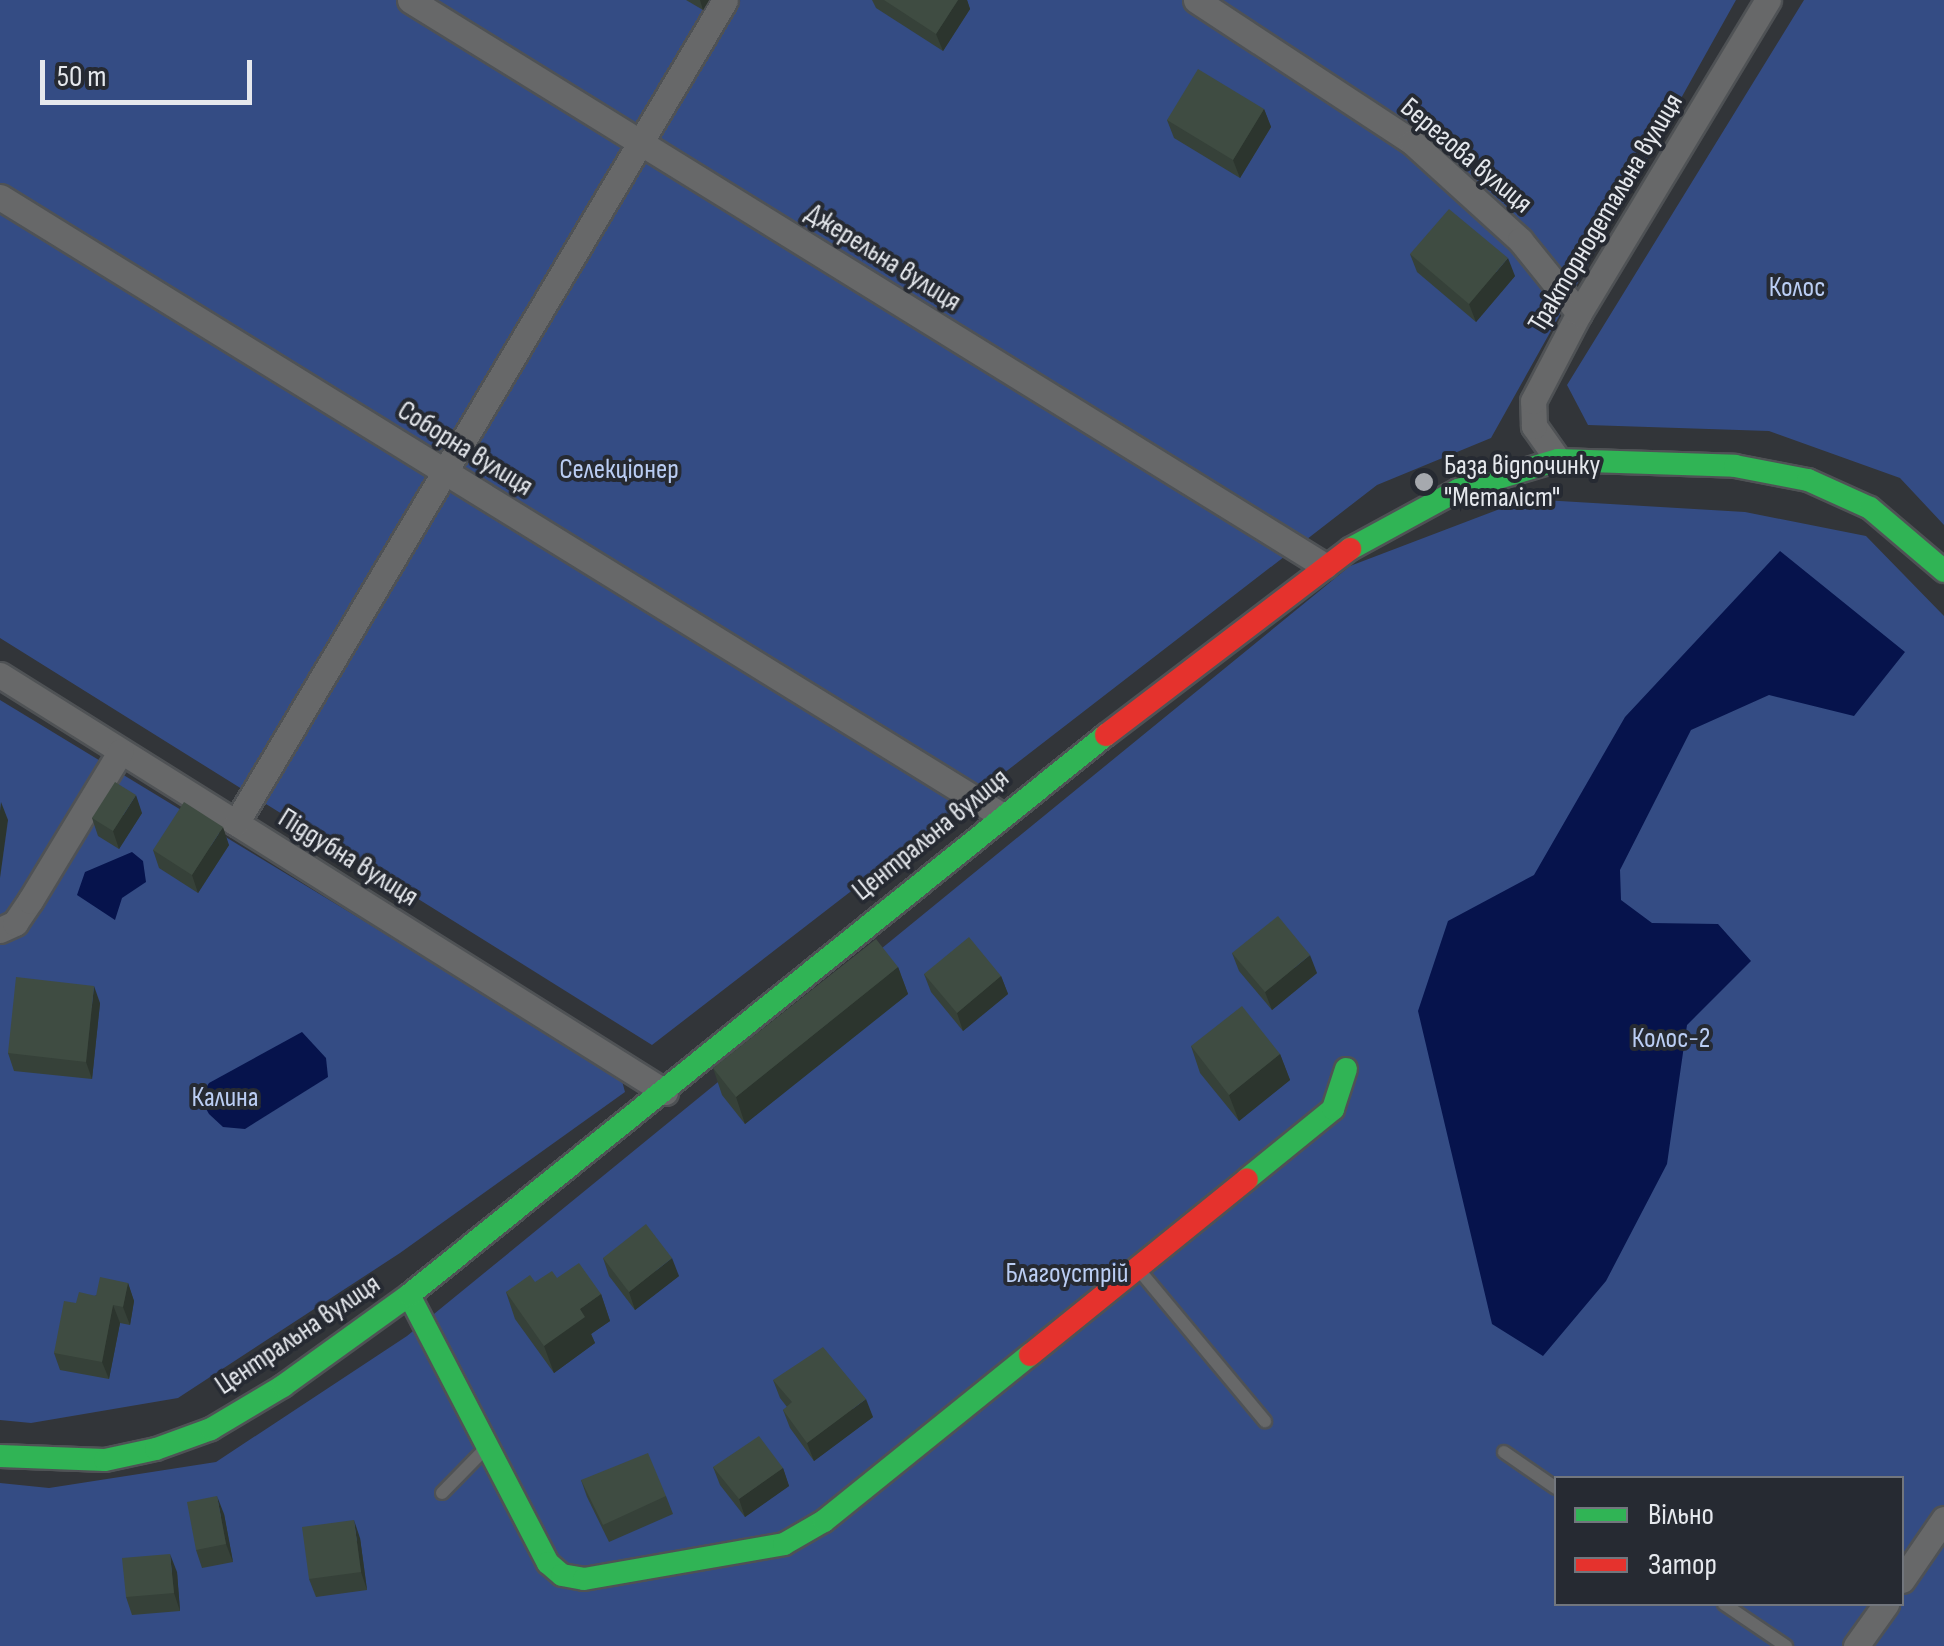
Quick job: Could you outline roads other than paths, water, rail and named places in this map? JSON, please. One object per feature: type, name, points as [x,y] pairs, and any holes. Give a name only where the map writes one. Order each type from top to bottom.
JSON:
[{"type":"street","name":"Джерельна вулиця","points":[[410,0],[1325,566]]},
{"type":"street","points":[[236,823],[725,0]]},
{"type":"street","name":"Берегова вулиця","points":[[1196,0],[1412,142],[1520,240],[1578,312]]},
{"type":"street","name":"Тракторнодетальна вулиця","points":[[1558,460],[1534,426],[1533,401],[1578,312],[1768,0]]},
{"type":"street","name":"Соборна вулиця","points":[[0,197],[1001,815]]},
{"type":"street","name":"Центральна вулиця","points":[[0,1456],[105,1460],[211,1430],[409,1295],[665,1092],[1001,815],[1325,566],[1392,521],[1458,490],[1558,460],[1736,466],[1808,480],[1870,508],[1944,571]]},
{"type":"street","name":"Піддубна вулиця","points":[[0,675],[665,1092]]},
{"type":"street","points":[[0,930],[16,922],[122,751]]},
{"type":"street","points":[[409,1295],[548,1562],[562,1576],[584,1580],[784,1544],[824,1521],[1333,1109],[1346,1069]]},
{"type":"street","points":[[1904,1577],[1944,1518]]},
{"type":"street","points":[[1856,1646],[1885,1606]]},
{"type":"lane","points":[[1137,1268],[1266,1421]]},
{"type":"lane","points":[[442,1493],[488,1446]]},
{"type":"lane","points":[[1504,1452],[1554,1487]]},
{"type":"lane","points":[[1727,1606],[1786,1646]]},
{"type":"place","name":"База відпочинку \"Металіст\"","points":[[1424,482]]},
{"type":"park label","name":"Колос","points":[[1797,288]]},
{"type":"park label","name":"Селекціонер","points":[[619,470]]},
{"type":"park label","name":"Колос-2","points":[[1671,1039]]},
{"type":"park label","name":"Калина","points":[[225,1098]]},
{"type":"park label","name":"Благоустрій","points":[[1067,1274]]}]
